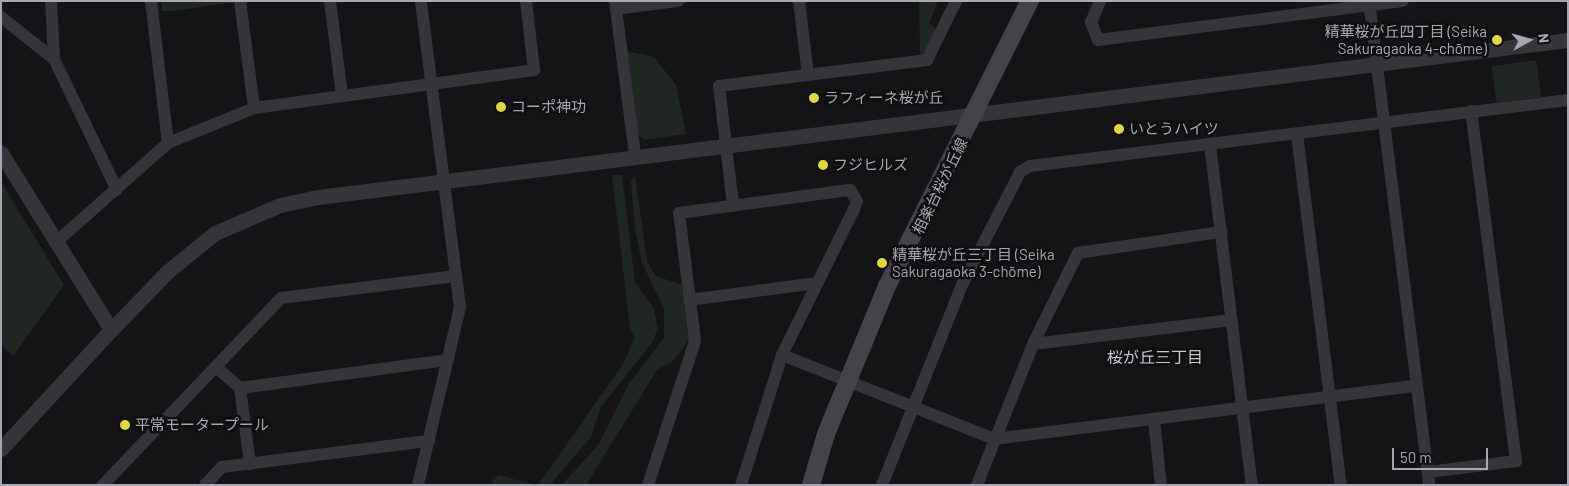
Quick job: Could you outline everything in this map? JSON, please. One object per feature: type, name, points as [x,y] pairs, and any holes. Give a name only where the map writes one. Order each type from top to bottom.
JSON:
[{"type":"main road","name":"相楽台桜が丘線","points":[[811,485],[848,379],[887,286],[1030,1]]},
{"type":"street","points":[[51,1],[54,60],[117,190]]},
{"type":"street","points":[[151,1],[168,143]]},
{"type":"street","points":[[240,1],[254,108]]},
{"type":"street","points":[[330,1],[342,96]]},
{"type":"street","points":[[418,485],[460,307],[421,1]]},
{"type":"street","points":[[55,243],[168,143],[254,108],[534,70],[526,1]]},
{"type":"street","points":[[635,156],[615,5],[678,1]]},
{"type":"street","points":[[799,1],[808,75]]},
{"type":"street","points":[[733,205],[719,86],[928,60],[956,1]]},
{"type":"street","points":[[1100,1],[1091,22],[1098,40],[1369,3],[1403,1]]},
{"type":"street","points":[[1369,3],[1429,478],[1516,461],[1471,111]]},
{"type":"street","points":[[1,17],[54,60]]},
{"type":"street","points":[[1,450],[111,330],[185,256],[215,233],[248,217],[318,197],[1568,40]]},
{"type":"street","points":[[882,485],[961,287],[1020,172],[1030,166],[1568,100]]},
{"type":"street","points":[[1297,134],[1341,485]]},
{"type":"street","points":[[1210,145],[1252,485]]},
{"type":"street","points":[[1,153],[55,243],[111,330]]},
{"type":"street","points":[[648,485],[695,341],[679,212],[850,190],[857,202],[782,355],[740,485]]},
{"type":"street","points":[[977,485],[1033,344],[1078,253],[1221,232]]},
{"type":"street","points":[[102,485],[281,298],[456,276]]},
{"type":"street","points":[[689,300],[817,283]]},
{"type":"street","points":[[1033,344],[1232,320]]},
{"type":"street","points":[[782,355],[848,379],[994,439],[1416,386]]},
{"type":"street","points":[[240,388],[448,360]]},
{"type":"street","points":[[216,367],[240,388],[250,464]]},
{"type":"street","points":[[1154,420],[1161,485]]},
{"type":"street","points":[[205,485],[222,467],[428,441]]},
{"type":"shaded area","points":[[161,1],[235,1],[236,2],[162,11]]},
{"type":"shaded area","points":[[919,1],[938,1],[929,23],[937,30],[926,52],[920,55]]},
{"type":"shaded area","points":[[627,51],[654,57],[676,85],[686,134],[644,140],[638,135]]},
{"type":"shaded area","points":[[1536,60],[1541,97],[1497,103],[1491,66]]},
{"type":"shaded area","points":[[612,175],[622,175],[635,282],[654,309],[658,329],[651,344],[601,407],[591,437],[550,485],[538,485],[623,364],[635,337],[630,329]]},
{"type":"shaded area","points":[[635,175],[647,261],[656,276],[682,285],[689,340],[673,361],[657,370],[586,485],[562,485],[599,444],[628,385],[664,338],[664,308],[642,263],[635,229],[631,181]]},
{"type":"shaded area","points":[[1,182],[64,285],[13,356],[1,345]]},
{"type":"shaded area","points":[[498,475],[532,484],[490,485]]},
{"type":"place","name":"精華桜が丘四丁目 (Seika Sakuragaoka 4-chōme)","points":[[1497,40]]},
{"type":"place","name":"ラフィーネ桜が丘","points":[[814,98]]},
{"type":"place","name":"コーポ神功","points":[[501,107]]},
{"type":"place","name":"いとうハイツ","points":[[1119,129]]},
{"type":"place","name":"フジヒルズ","points":[[823,165]]},
{"type":"place","name":"精華桜が丘三丁目 (Seika Sakuragaoka 3-chōme)","points":[[882,263]]},
{"type":"place","name":"平常モータープール","points":[[125,425]]},
{"type":"district","name":"桜が丘三丁目","points":[[1155,357]]}]
